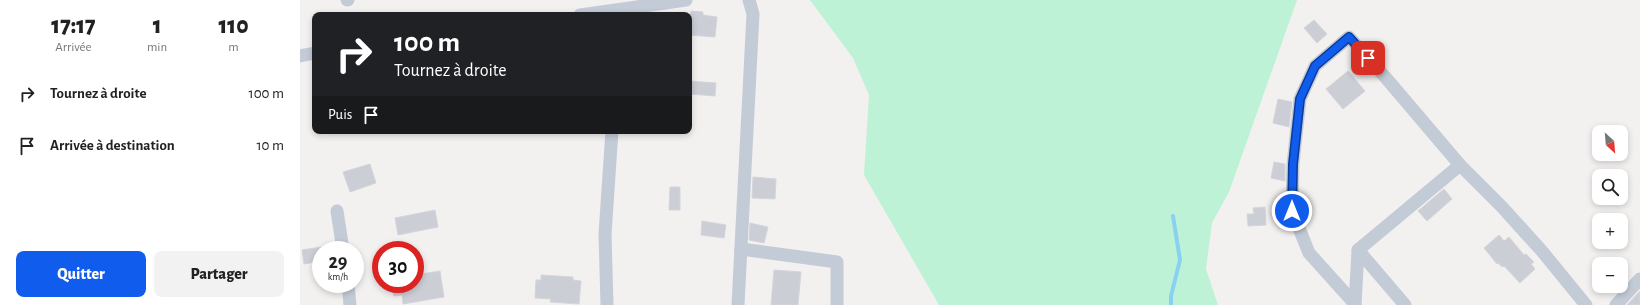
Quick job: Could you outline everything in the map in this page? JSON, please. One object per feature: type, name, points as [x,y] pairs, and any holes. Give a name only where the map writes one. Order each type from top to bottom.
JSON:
[{"type":"street","points":[[600,12],[686,0]]},
{"type":"street","points":[[738,305],[753,14],[749,0]]},
{"type":"street","points":[[1355,304],[1309,253],[1292,211],[1293,164],[1300,99],[1315,66],[1349,37],[1460,165],[1502,207],[1586,305]]},
{"type":"street","points":[[300,56],[312,54]]},
{"type":"street","points":[[607,305],[604,234],[612,134]]},
{"type":"street","points":[[1355,304],[1358,250],[1460,165]]},
{"type":"street","points":[[337,211],[342,241]]},
{"type":"street","points":[[741,249],[837,262],[837,305]]},
{"type":"street","points":[[1358,250],[1405,305]]},
{"type":"street","points":[[1616,305],[1640,279]]},
{"type":"street","points":[[349,293],[350,305]]},
{"type":"green space","points":[[810,0],[1297,0],[1229,192],[1212,223],[1206,269],[1218,305],[939,305],[864,175],[869,95],[853,58]]},
{"type":"building","points":[[691,12],[703,12],[703,15],[717,17],[715,37],[692,35]]},
{"type":"building","points":[[1314,20],[1327,34],[1317,43],[1304,28]]},
{"type":"building","points":[[1348,71],[1365,91],[1343,109],[1326,89]]},
{"type":"building","points":[[692,81],[716,83],[715,96],[692,94]]},
{"type":"building","points":[[1278,99],[1292,102],[1289,127],[1273,123]]},
{"type":"building","points":[[1274,162],[1285,164],[1285,181],[1271,178]]},
{"type":"building","points":[[370,164],[376,183],[350,192],[343,172]]},
{"type":"building","points":[[753,177],[776,179],[775,199],[752,198]]},
{"type":"building","points":[[670,187],[680,187],[680,210],[669,210]]},
{"type":"building","points":[[1444,189],[1452,199],[1427,221],[1418,211]]},
{"type":"building","points":[[1265,207],[1266,225],[1248,226],[1247,214],[1254,214],[1253,208]]},
{"type":"building","points":[[435,210],[438,227],[398,235],[395,218]]},
{"type":"building","points":[[702,221],[726,225],[724,238],[701,235]]},
{"type":"building","points":[[750,223],[768,227],[764,243],[749,240]]},
{"type":"building","points":[[1499,235],[1504,241],[1509,237],[1524,255],[1526,254],[1534,262],[1531,264],[1535,269],[1520,283],[1504,266],[1502,267],[1498,263],[1497,264],[1484,248]]},
{"type":"building","points":[[312,248],[312,263],[304,264],[302,250]]},
{"type":"building","points":[[774,270],[801,272],[798,305],[771,305]]},
{"type":"building","points":[[440,271],[444,297],[403,304],[402,295],[394,296],[393,293],[424,293],[424,274]]},
{"type":"building","points":[[541,275],[573,277],[573,280],[581,281],[579,304],[550,302],[551,299],[535,298],[536,280],[541,280]]},
{"type":"building","points":[[1640,291],[1640,305],[1627,305]]},
{"type":"waterway","points":[[1171,305],[1171,296],[1180,260],[1173,216]]},
{"type":"route","points":[[1292,211],[1293,164],[1300,99],[1315,66],[1349,37],[1368,58]]}]
